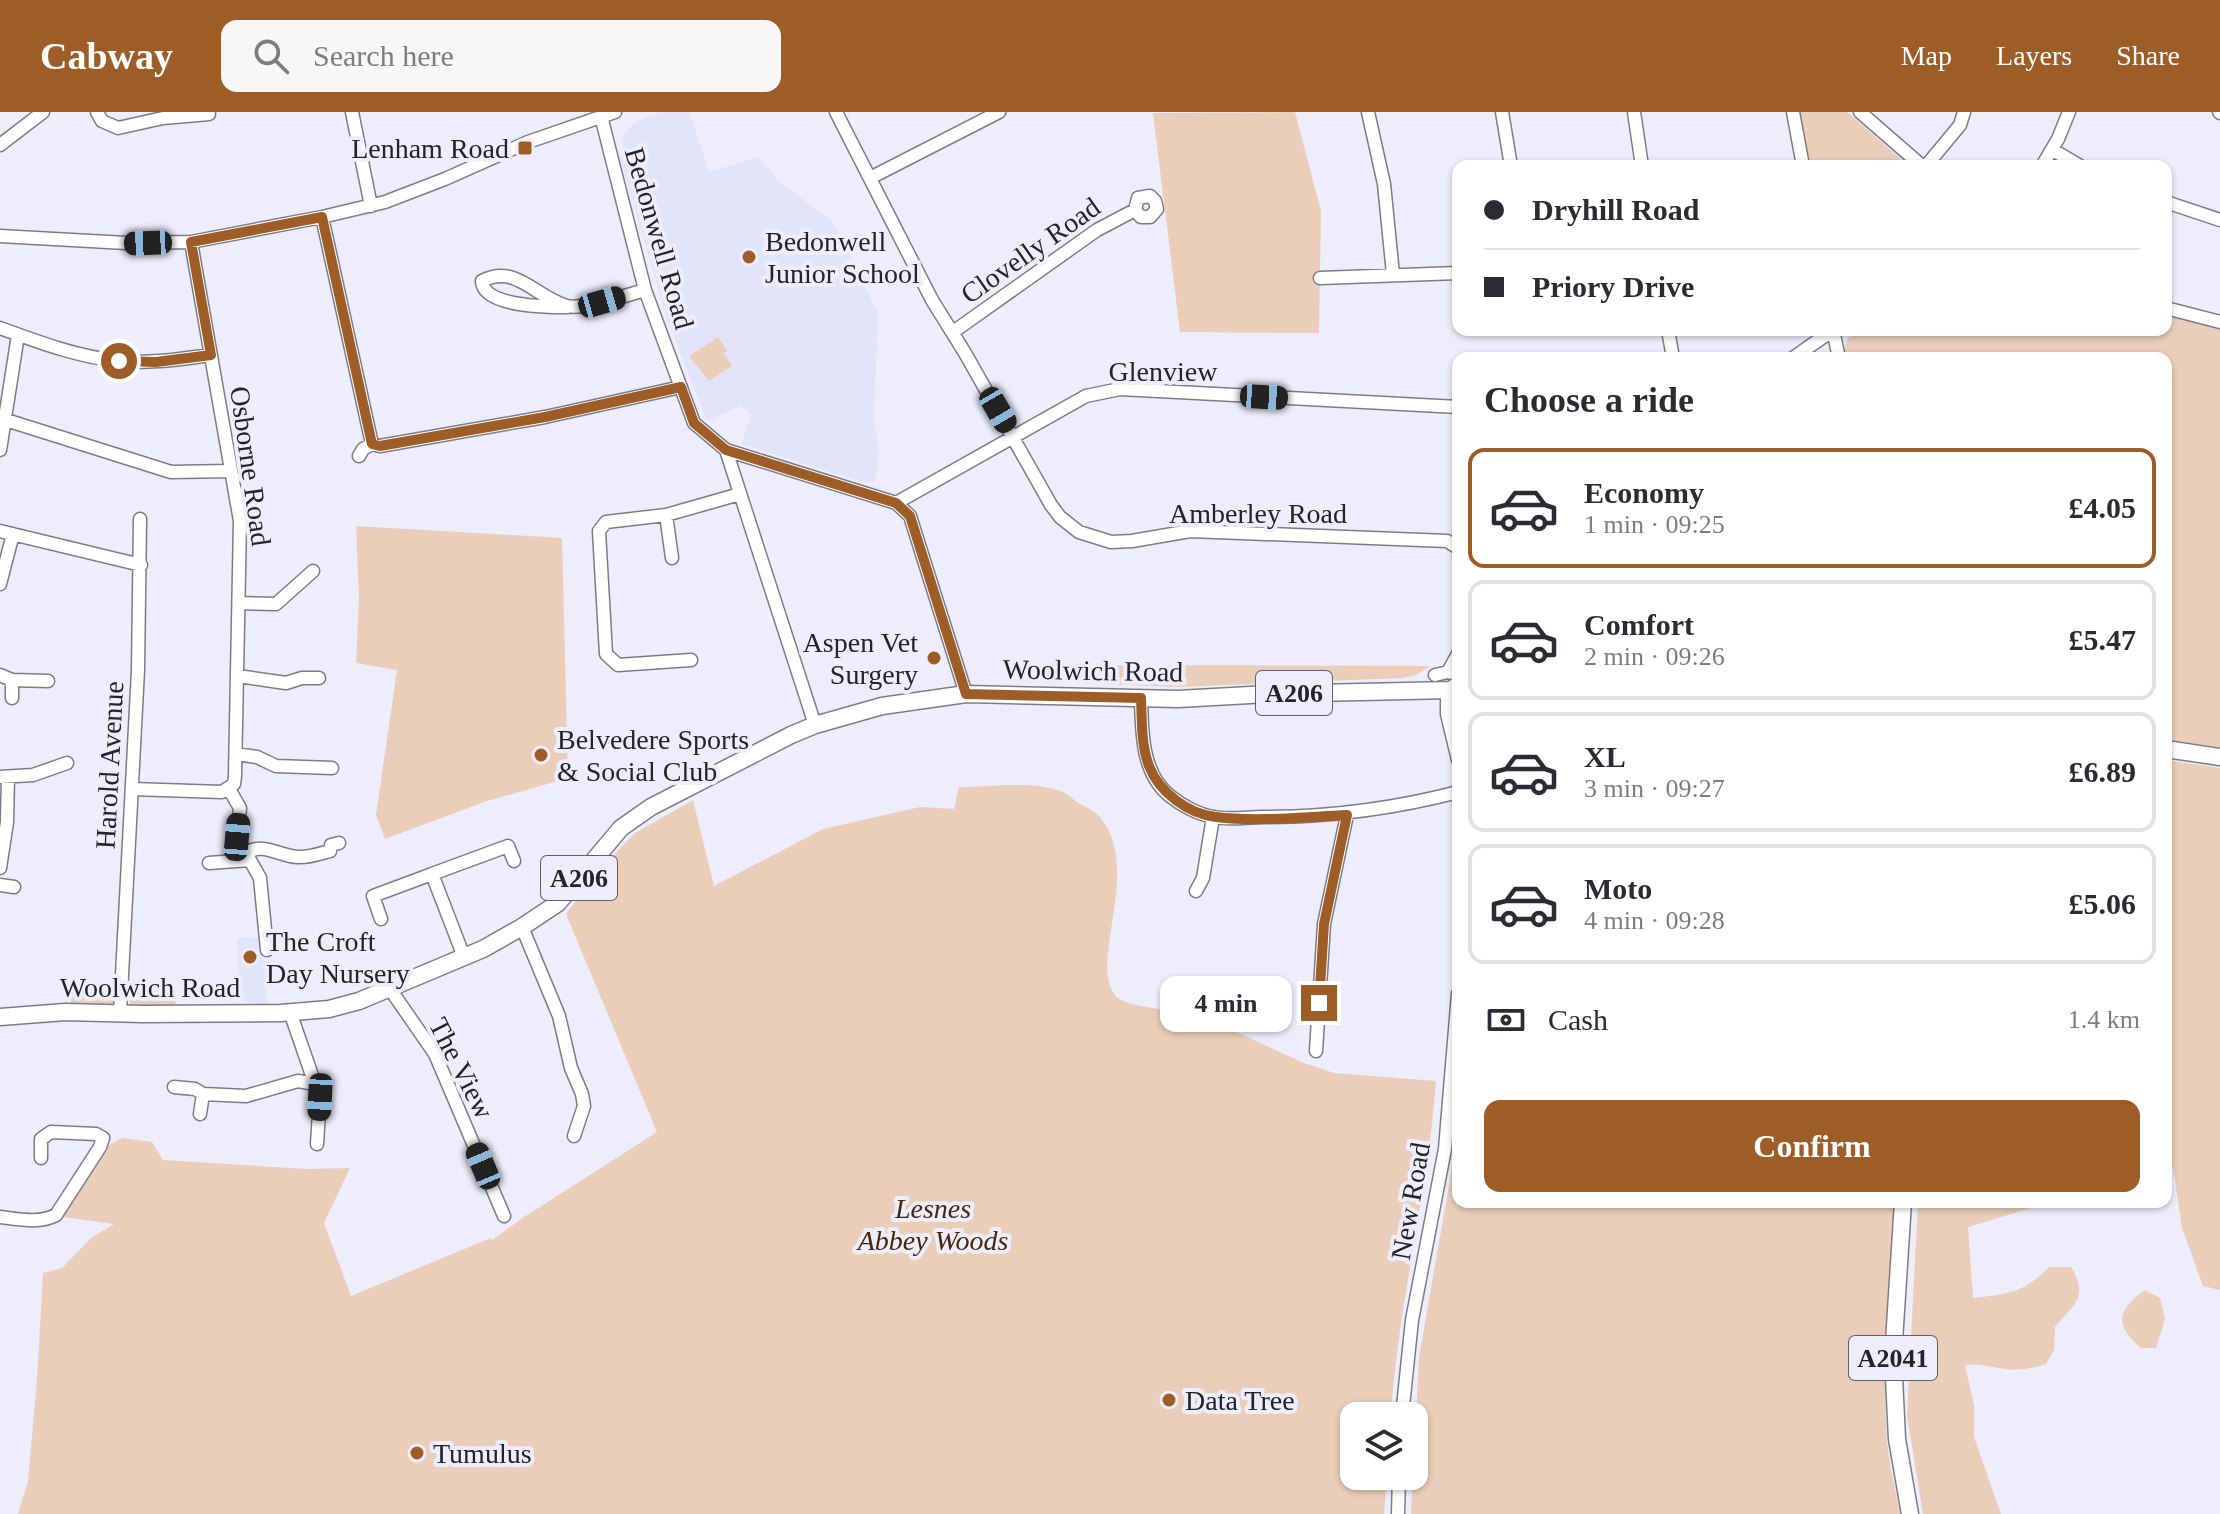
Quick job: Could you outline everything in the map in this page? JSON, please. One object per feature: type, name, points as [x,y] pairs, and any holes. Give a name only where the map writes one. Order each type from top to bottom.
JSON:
[{"type":"main road","name":"Woolwich Road","points":[[2,1016],[65,1012],[290,1012],[329,1009],[390,989],[464,957],[522,927],[558,903],[621,828],[651,807],[751,754],[815,725],[882,706],[966,694],[1141,698],[1452,684]]},
{"type":"main road","points":[[2172,750],[2220,757]]},
{"type":"main road","name":"A2041","points":[[1903,1208],[1893,1357],[1897,1439],[1910,1514]]},
{"type":"street","points":[[0,145],[43,112]]},
{"type":"street","points":[[97,112],[102,121],[118,128],[163,118],[209,114]]},
{"type":"street","points":[[352,112],[371,206]]},
{"type":"street","points":[[601,116],[615,112]]},
{"type":"street","name":"Amberley Road","points":[[836,112],[926,288],[1060,517],[1079,532],[1090,538],[1121,542],[1190,531],[1447,541],[1452,544]]},
{"type":"street","points":[[870,178],[999,112]]},
{"type":"street","points":[[1368,112],[1384,184],[1393,274]]},
{"type":"street","points":[[1502,112],[1510,160]]},
{"type":"street","points":[[1634,112],[1641,160]]},
{"type":"street","points":[[1793,112],[1802,160]]},
{"type":"street","points":[[1860,112],[1917,160]]},
{"type":"street","points":[[1929,160],[1960,125],[1964,112]]},
{"type":"street","points":[[2046,160],[2069,112]]},
{"type":"street","name":"Bedonwell Road","points":[[0,236],[126,243],[191,242],[322,217],[371,206],[601,116],[645,290],[694,423],[726,450],[896,503]]},
{"type":"street","points":[[2053,150],[2070,160]]},
{"type":"street","points":[[2172,204],[2220,220]]},
{"type":"street","name":"Clovelly Road","points":[[953,332],[1097,230],[1135,210]]},
{"type":"street","points":[[322,217],[372,444]]},
{"type":"street","name":"Osborne Road","points":[[191,242],[240,521],[236,754],[235,776],[229,789]]},
{"type":"street","points":[[1320,278],[1452,273]]},
{"type":"street","points":[[568,307],[506,275],[482,281],[482,289],[487,294],[503,301],[543,307],[568,307],[602,302],[645,290]]},
{"type":"street","points":[[2172,310],[2220,322]]},
{"type":"street","points":[[0,328],[85,356],[119,361],[156,362],[211,355]]},
{"type":"street","points":[[0,450],[18,335]]},
{"type":"street","points":[[1802,352],[1827,336]]},
{"type":"street","points":[[1810,347],[1814,352]]},
{"type":"street","points":[[359,456],[363,449],[372,444],[380,446],[545,417],[681,387]]},
{"type":"street","name":"Glenview","points":[[896,503],[1086,396],[1120,389],[1452,407]]},
{"type":"street","points":[[6,420],[171,472],[230,471]]},
{"type":"street","points":[[726,450],[815,725]]},
{"type":"street","points":[[691,660],[618,665],[606,654],[599,531],[606,522],[666,515],[740,494]]},
{"type":"street","points":[[896,503],[910,516],[966,694]]},
{"type":"street","points":[[666,515],[672,558]]},
{"type":"street","name":"Harold Avenue","points":[[120,1013],[132,789],[140,519]]},
{"type":"street","points":[[0,584],[7,533],[141,565]]},
{"type":"street","points":[[239,603],[276,604],[313,571]]},
{"type":"street","points":[[1435,675],[1452,684]]},
{"type":"street","points":[[238,676],[286,683],[302,678],[319,678]]},
{"type":"street","points":[[7,685],[48,681]]},
{"type":"street","points":[[1452,689],[1447,714],[1452,735]]},
{"type":"street","points":[[1141,698],[1142,730],[1150,768],[1167,794],[1190,809],[1213,817],[1347,815],[1415,804],[1452,794]]},
{"type":"street","points":[[236,754],[257,757],[276,766],[332,768]]},
{"type":"street","points":[[0,868],[7,822],[4,777],[33,775],[67,763]]},
{"type":"street","points":[[132,789],[222,792],[229,789],[240,808],[237,837],[260,878],[267,950]]},
{"type":"street","points":[[1316,1051],[1324,924],[1347,815]]},
{"type":"street","points":[[1196,891],[1203,878],[1213,817]]},
{"type":"street","points":[[381,919],[373,896],[506,842],[514,861]]},
{"type":"street","points":[[248,857],[251,849],[260,847],[303,858],[330,851],[331,845],[339,843]]},
{"type":"street","points":[[209,863],[248,857]]},
{"type":"street","points":[[432,874],[464,957]]},
{"type":"street","points":[[0,885],[14,887]]},
{"type":"street","points":[[522,927],[559,1016],[571,1068],[582,1094],[584,1106],[574,1136]]},
{"type":"street","name":"The View","points":[[390,989],[435,1054],[504,1216]]},
{"type":"street","points":[[290,1012],[320,1097],[317,1144]]},
{"type":"street","name":"New Road","points":[[1403,1402],[1412,1320],[1445,1149],[1452,1066]]},
{"type":"street","points":[[174,1087],[195,1089],[203,1094],[246,1096],[298,1081],[315,1084]]},
{"type":"street","points":[[200,1114],[203,1094]]},
{"type":"street","points":[[0,1217],[36,1220],[56,1215],[103,1138],[96,1134],[51,1132],[41,1139],[41,1158]]},
{"type":"street","points":[[1398,1514],[1399,1490]]},
{"type":"shaded area","name":"Bedonwell Junior School","points":[[662,112],[689,112],[709,172],[759,157],[780,182],[834,223],[878,313],[874,421],[879,449],[875,483],[856,480],[742,444],[751,415],[741,406],[707,421],[667,319],[621,160],[623,138],[630,127],[643,118]]},
{"type":"shaded area","name":"The Croft Day Nursery","points":[[262,937],[267,1005],[239,1000],[237,938]]},
{"type":"green space","points":[[1295,112],[1321,211],[1319,333],[1180,332],[1153,113]]},
{"type":"green space","points":[[1798,112],[1847,112],[1902,160],[1807,160]]},
{"type":"green space","points":[[2172,316],[2220,330],[2220,748],[2172,740],[2172,352],[1844,352],[1850,336],[2172,336]]},
{"type":"green space","points":[[718,337],[727,351],[719,357],[725,354],[732,366],[709,381],[689,356]]},
{"type":"green space","points":[[356,526],[562,538],[568,778],[484,802],[385,839],[376,815],[397,670],[356,663],[359,598]]},
{"type":"green space","points":[[1082,665],[1431,666],[1416,675],[1402,678],[1177,687],[1081,683]]},
{"type":"green space","points":[[2172,761],[2220,768],[2220,1290],[2203,1286],[2182,1228],[2173,1167]]},
{"type":"green space","name":"Lesnes Abbey Woods","points":[[1025,785],[1065,793],[1099,816],[1112,837],[1117,861],[1117,886],[1107,960],[1108,980],[1121,1000],[1206,1018],[1304,1063],[1334,1073],[1436,1081],[1427,1165],[1400,1332],[1392,1402],[1340,1402],[1340,1490],[1386,1490],[1384,1514],[18,1514],[28,1481],[43,1273],[62,1268],[91,1238],[114,1224],[63,1217],[107,1146],[122,1138],[152,1142],[163,1160],[306,1169],[350,1168],[324,1223],[351,1296],[492,1240],[657,1132],[566,914],[635,833],[693,800],[714,886],[823,829],[920,807],[954,809],[959,787]]},
{"type":"green space","points":[[71,984],[114,986],[113,1005],[71,1004]]},
{"type":"green space","points":[[130,989],[176,993],[175,1009],[130,1008]]},
{"type":"green space","points":[[1452,1168],[1452,1208],[1896,1208],[1886,1411],[1888,1450],[1900,1514],[1411,1514],[1412,1490],[1428,1490],[1428,1402],[1417,1402],[1419,1357]]},
{"type":"green space","points":[[1918,1208],[2032,1208],[1968,1227],[1973,1298],[2015,1291],[2032,1282],[2049,1267],[2071,1267],[2079,1285],[2077,1299],[2055,1327],[2054,1350],[2046,1364],[2016,1370],[1965,1365],[1974,1405],[1974,1437],[2001,1514],[1923,1514],[1907,1415]]},
{"type":"green space","points":[[2145,1290],[2160,1298],[2165,1319],[2156,1348],[2141,1348],[2123,1325],[2124,1311]]},
{"type":"place","name":"Lenham Road","points":[[525,148]]},
{"type":"place","name":"Bedonwell Junior School","points":[[749,257]]},
{"type":"place","name":"Aspen Vet Surgery","points":[[934,658]]},
{"type":"place","name":"Belvedere Sports & Social Club","points":[[541,755]]},
{"type":"place","name":"The Croft Day Nursery","points":[[250,957]]},
{"type":"place","name":"Data Tree","points":[[1169,1400]]},
{"type":"place","name":"Tumulus","points":[[417,1453]]},
{"type":"route","points":[[119,361],[156,362],[211,355],[191,242],[322,217],[372,444],[380,446],[545,417],[681,387],[694,423],[726,450],[896,503],[910,516],[966,694],[1141,698],[1142,730],[1150,768],[1167,794],[1190,809],[1213,817],[1347,815],[1324,924],[1319,1003]]}]
